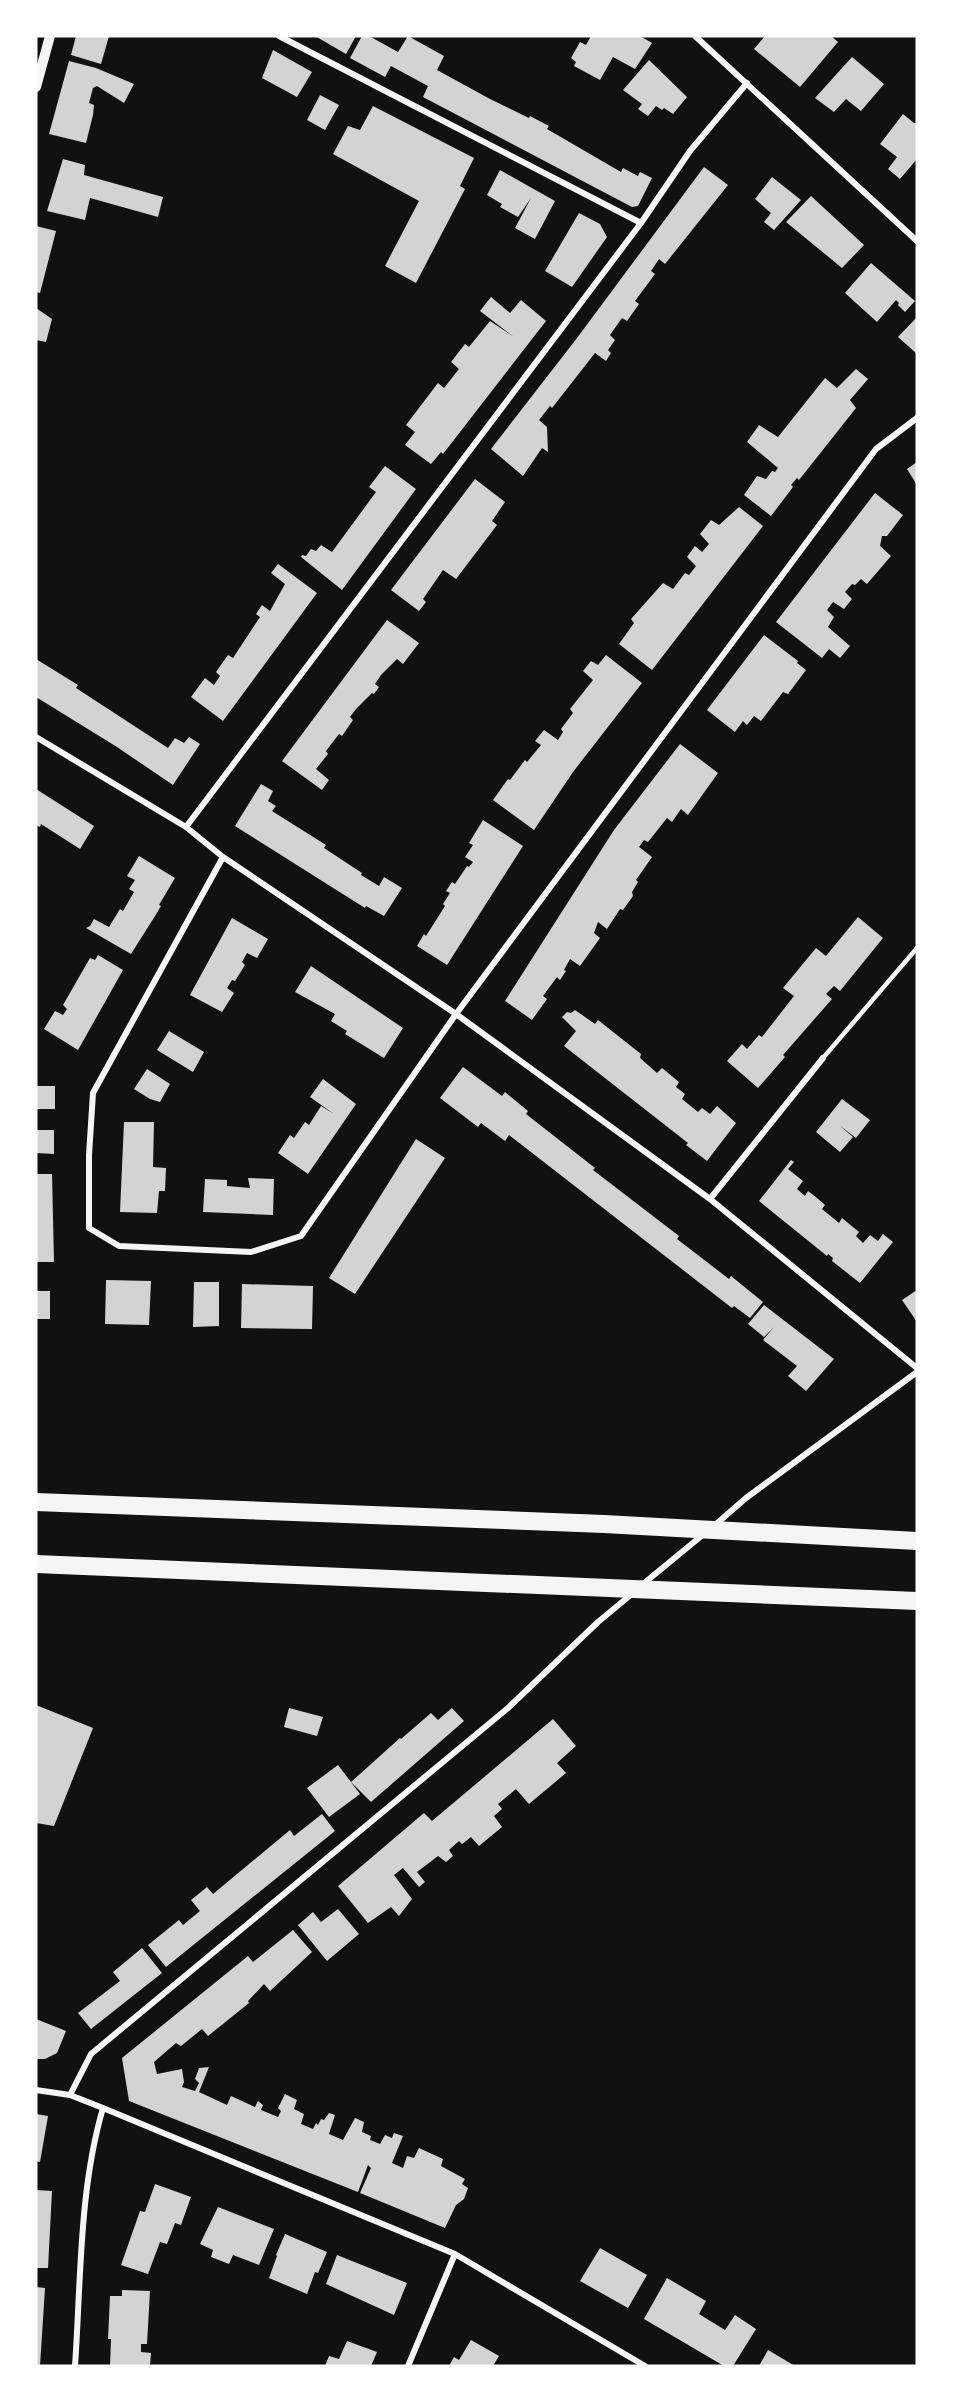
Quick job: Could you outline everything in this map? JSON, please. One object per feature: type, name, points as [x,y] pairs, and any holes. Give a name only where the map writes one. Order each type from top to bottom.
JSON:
[{"type":"highway","points":[[36,1502],[604,1524],[917,1541]]},
{"type":"highway","points":[[36,1564],[917,1601]]},
{"type":"street","points":[[36,87],[50,36]]},
{"type":"street","points":[[279,36],[641,224]]},
{"type":"street","points":[[695,36],[917,241]]},
{"type":"street","points":[[186,827],[641,224],[690,151],[747,83]]},
{"type":"street","points":[[223,857],[93,1093],[89,1155],[89,1228],[119,1246],[251,1252],[301,1236],[456,1014],[876,449],[917,418]]},
{"type":"street","points":[[36,737],[186,827],[223,857],[456,1014],[710,1199],[917,1368]]},
{"type":"street","points":[[710,1199],[823,1058]]},
{"type":"street","points":[[69,2095],[91,2054],[107,2040],[508,1708],[598,1622],[746,1498],[917,1372]]},
{"type":"street","points":[[36,2090],[69,2095],[104,2108],[455,2254],[645,2366]]},
{"type":"street","points":[[75,2366],[86,2196],[95,2136],[104,2108]]},
{"type":"street","points":[[408,2366],[455,2254]]},
{"type":"lane","points":[[823,1058],[917,948]]},
{"type":"building","points":[[76,36],[109,36],[101,64],[71,55]]},
{"type":"building","points":[[315,36],[356,36],[346,54]]},
{"type":"building","points":[[362,36],[369,36],[398,52],[408,36],[444,56],[437,70],[490,99],[549,126],[547,129],[621,172],[623,168],[638,176],[640,172],[652,178],[638,206],[632,207],[423,97],[428,86],[391,66],[385,77],[350,58]]},
{"type":"building","points":[[591,36],[640,36],[652,43],[635,69],[613,57],[600,80],[574,66],[576,62],[571,58],[580,42],[586,45]]},
{"type":"building","points":[[765,36],[831,36],[838,42],[800,87],[754,49]]},
{"type":"building","points":[[273,50],[312,72],[297,97],[262,78]]},
{"type":"building","points":[[852,57],[884,84],[861,111],[846,99],[834,112],[815,98]]},
{"type":"building","points":[[649,60],[687,97],[673,114],[656,106],[648,116],[638,109],[642,104],[623,90]]},
{"type":"building","points":[[69,61],[96,68],[134,84],[124,103],[97,86],[93,88],[89,103],[94,105],[93,115],[86,143],[49,134]]},
{"type":"building","points":[[320,95],[339,105],[325,130],[307,120]]},
{"type":"building","points":[[373,106],[474,158],[460,186],[465,189],[416,283],[385,266],[419,201],[333,154],[348,126],[360,130]]},
{"type":"building","points":[[903,114],[917,123],[917,159],[900,179],[888,169],[897,157],[880,144]]},
{"type":"building","points":[[63,159],[85,165],[84,175],[163,197],[158,217],[90,198],[85,220],[47,211]]},
{"type":"building","points":[[704,167],[728,185],[665,264],[659,259],[651,271],[655,274],[635,301],[639,304],[627,321],[622,318],[610,335],[615,340],[608,350],[611,353],[606,361],[595,353],[552,408],[550,406],[539,420],[547,427],[548,452],[542,448],[523,476],[491,449]]},
{"type":"building","points":[[500,170],[555,201],[535,239],[515,228],[531,198],[518,217],[500,207],[502,204],[487,195]]},
{"type":"building","points":[[772,177],[801,200],[774,230],[764,222],[771,213],[755,199]]},
{"type":"building","points":[[811,196],[864,245],[842,268],[786,222]]},
{"type":"building","points":[[579,213],[600,224],[607,237],[572,287],[545,271]]},
{"type":"building","points":[[36,226],[56,231],[40,293],[36,292]]},
{"type":"building","points":[[871,263],[915,301],[905,312],[896,300],[877,322],[845,293]]},
{"type":"building","points":[[491,297],[510,313],[521,300],[546,321],[443,454],[441,452],[431,464],[405,445],[415,432],[406,425],[438,383],[444,388],[459,369],[451,362],[465,344],[469,347],[490,321],[514,337],[480,311]]},
{"type":"building","points":[[36,308],[52,319],[46,342],[36,340]]},
{"type":"building","points":[[917,317],[917,354],[898,337]]},
{"type":"building","points":[[856,369],[868,379],[850,400],[856,408],[799,480],[797,478],[791,485],[793,487],[771,516],[744,495],[757,476],[766,479],[772,471],[775,472],[778,468],[747,442],[759,425],[778,437],[825,378],[837,388]]},
{"type":"building","points":[[917,462],[917,485],[907,469]]},
{"type":"building","points":[[385,466],[416,489],[342,590],[301,557],[306,556],[311,549],[316,551],[321,545],[332,552],[376,492],[369,487]]},
{"type":"building","points":[[475,479],[505,502],[492,521],[497,525],[456,579],[443,570],[423,599],[426,602],[419,611],[391,590]]},
{"type":"building","points":[[875,493],[903,515],[887,536],[882,536],[880,546],[891,556],[867,584],[861,579],[855,585],[852,584],[845,592],[852,599],[844,609],[833,602],[827,610],[834,617],[828,627],[850,646],[840,658],[829,649],[822,658],[776,622]]},
{"type":"building","points":[[739,507],[763,526],[652,670],[619,644],[634,623],[631,619],[663,583],[673,589],[685,573],[689,575],[696,566],[687,557],[695,546],[702,552],[709,544],[700,534],[711,520],[719,525]]},
{"type":"building","points":[[278,564],[317,593],[223,721],[191,697],[205,678],[214,685],[220,676],[216,672],[228,655],[233,658],[260,617],[256,614],[262,605],[270,611],[285,584],[271,573]]},
{"type":"building","points":[[387,620],[419,643],[403,664],[397,659],[381,675],[375,684],[379,687],[374,694],[372,693],[356,709],[350,717],[353,720],[342,736],[339,734],[326,751],[328,754],[316,769],[329,780],[322,790],[282,761]]},
{"type":"building","points":[[764,635],[806,670],[788,694],[783,692],[761,721],[754,716],[747,725],[743,721],[735,732],[707,710]]},
{"type":"building","points":[[606,655],[642,683],[573,772],[534,830],[493,800],[508,779],[510,780],[525,760],[527,762],[541,745],[535,741],[544,730],[558,740],[563,732],[561,729],[573,713],[570,709],[593,680],[583,671],[591,661],[598,665]]},
{"type":"building","points":[[36,659],[78,685],[76,688],[168,748],[175,738],[184,743],[189,737],[200,744],[173,785],[36,697]]},
{"type":"building","points":[[680,744],[718,773],[688,815],[681,809],[672,822],[667,818],[648,842],[644,840],[639,847],[652,857],[636,880],[638,882],[632,892],[633,896],[623,910],[620,909],[607,929],[598,922],[594,933],[600,938],[580,966],[570,959],[560,980],[557,977],[543,996],[547,999],[532,1020],[505,1001],[614,830]]},
{"type":"building","points":[[261,784],[273,791],[268,801],[276,806],[272,811],[326,845],[324,848],[379,886],[384,877],[402,888],[384,916],[366,906],[365,908],[235,826]]},
{"type":"building","points":[[36,789],[94,826],[80,849],[41,824],[40,827],[36,825]]},
{"type":"building","points":[[483,820],[523,846],[447,965],[417,946],[445,906],[443,904],[450,893],[446,891],[452,882],[455,884],[467,866],[469,867],[473,862],[465,857],[473,845],[469,843]]},
{"type":"building","points":[[139,856],[175,878],[159,905],[161,906],[131,954],[86,928],[94,919],[109,927],[120,909],[123,911],[134,892],[129,889],[135,880],[127,876]]},
{"type":"building","points":[[858,917],[883,938],[840,991],[834,986],[826,994],[832,999],[783,1055],[785,1057],[758,1088],[727,1061],[742,1044],[747,1049],[759,1035],[762,1037],[794,996],[783,988],[816,948],[826,956]]},
{"type":"building","points":[[232,918],[268,939],[257,958],[247,953],[242,962],[245,965],[235,981],[232,980],[227,988],[234,993],[222,1012],[190,995]]},
{"type":"building","points":[[98,955],[123,970],[78,1050],[44,1029],[55,1011],[63,1015],[67,1009],[63,1005],[90,958],[95,960]]},
{"type":"building","points":[[311,966],[403,1028],[384,1058],[345,1034],[347,1031],[331,1021],[335,1014],[295,992]]},
{"type":"building","points":[[575,1010],[595,1024],[598,1020],[641,1054],[640,1058],[657,1073],[662,1068],[679,1082],[676,1087],[685,1094],[682,1099],[698,1112],[702,1108],[710,1114],[717,1106],[736,1123],[707,1161],[686,1145],[688,1143],[564,1046],[576,1031],[562,1017],[567,1012],[571,1013]]},
{"type":"building","points":[[169,1031],[204,1052],[193,1072],[157,1050]]},
{"type":"building","points":[[463,1067],[502,1096],[505,1092],[528,1111],[526,1114],[595,1168],[593,1170],[679,1236],[677,1239],[729,1279],[731,1276],[763,1302],[750,1318],[734,1306],[732,1308],[509,1135],[505,1141],[481,1123],[478,1127],[440,1098]]},
{"type":"building","points":[[147,1069],[170,1084],[160,1102],[134,1089]]},
{"type":"building","points":[[323,1079],[356,1104],[308,1174],[278,1153],[290,1135],[294,1138],[305,1122],[309,1125],[321,1106],[334,1114],[310,1097]]},
{"type":"building","points":[[36,1086],[55,1086],[55,1109],[36,1109]]},
{"type":"building","points":[[842,1099],[870,1120],[856,1138],[839,1125],[853,1137],[840,1152],[816,1132]]},
{"type":"building","points":[[124,1122],[154,1122],[153,1167],[166,1168],[165,1191],[159,1191],[157,1213],[120,1212]]},
{"type":"building","points":[[36,1130],[54,1130],[54,1154],[36,1153]]},
{"type":"building","points":[[416,1139],[445,1158],[355,1294],[329,1278]]},
{"type":"building","points":[[791,1160],[794,1162],[788,1169],[803,1181],[797,1189],[805,1196],[808,1191],[817,1198],[825,1205],[822,1209],[839,1223],[842,1218],[859,1232],[856,1236],[863,1243],[870,1235],[878,1241],[883,1234],[893,1242],[860,1283],[832,1261],[833,1258],[828,1254],[827,1256],[759,1201]]},
{"type":"building","points":[[36,1174],[52,1174],[54,1262],[36,1262]]},
{"type":"building","points":[[248,1178],[274,1179],[273,1215],[203,1212],[205,1179],[227,1180],[227,1186],[250,1188]]},
{"type":"building","points":[[106,1280],[151,1281],[149,1325],[105,1324]]},
{"type":"building","points":[[194,1282],[219,1282],[219,1326],[193,1327]]},
{"type":"building","points":[[242,1284],[313,1286],[312,1329],[241,1328]]},
{"type":"building","points":[[917,1290],[917,1322],[902,1300]]},
{"type":"building","points":[[36,1291],[50,1291],[50,1319],[36,1319]]},
{"type":"building","points":[[764,1305],[834,1359],[806,1391],[788,1376],[797,1366],[763,1340],[774,1327],[764,1337],[748,1324]]},
{"type":"building","points":[[36,1705],[93,1728],[54,1826],[36,1823]]},
{"type":"building","points":[[289,1708],[323,1717],[317,1736],[284,1727]]},
{"type":"building","points":[[452,1708],[464,1721],[371,1802],[351,1782],[431,1713],[438,1720]]},
{"type":"building","points":[[553,1719],[576,1746],[557,1763],[566,1773],[529,1804],[516,1789],[498,1804],[502,1809],[494,1816],[502,1827],[479,1846],[471,1837],[462,1844],[459,1841],[449,1850],[453,1856],[446,1862],[438,1856],[417,1872],[425,1882],[419,1887],[403,1868],[394,1875],[412,1899],[399,1916],[391,1907],[368,1923],[338,1886],[424,1813],[432,1821]]},
{"type":"building","points":[[338,1765],[360,1794],[329,1817],[307,1788]]},
{"type":"building","points":[[322,1814],[335,1831],[166,1967],[148,1945],[179,1920],[183,1925],[200,1911],[191,1900],[207,1887],[213,1894],[290,1830],[294,1836]]},
{"type":"building","points":[[338,1909],[359,1934],[327,1961],[298,1925],[313,1912],[321,1922]]},
{"type":"building","points":[[293,1930],[312,1952],[270,1991],[264,1984],[248,2001],[249,2003],[208,2036],[202,2029],[181,2046],[176,2043],[154,2062],[157,2074],[182,2069],[184,2082],[182,2087],[195,2091],[199,2083],[195,2079],[199,2068],[209,2067],[199,2092],[227,2105],[231,2096],[255,2107],[258,2101],[263,2105],[261,2110],[278,2117],[281,2111],[278,2108],[285,2094],[297,2100],[294,2109],[304,2114],[301,2124],[313,2129],[316,2123],[318,2125],[321,2119],[324,2120],[329,2113],[335,2115],[329,2134],[343,2140],[355,2118],[364,2122],[362,2132],[371,2136],[370,2140],[380,2144],[385,2135],[392,2138],[394,2133],[403,2136],[392,2163],[403,2168],[407,2156],[414,2158],[419,2148],[443,2159],[441,2166],[465,2179],[462,2184],[468,2188],[464,2199],[456,2205],[445,2228],[360,2193],[371,2168],[368,2165],[358,2192],[129,2101],[122,2058],[248,1956],[253,1962]]},
{"type":"building","points":[[142,1948],[162,1973],[91,2029],[78,2013],[120,1981],[113,1972]]},
{"type":"building","points":[[36,2019],[66,2031],[57,2053],[45,2059],[36,2059]]},
{"type":"building","points":[[36,2114],[48,2116],[40,2162],[36,2161]]},
{"type":"building","points":[[155,2184],[191,2197],[181,2225],[175,2223],[167,2244],[160,2242],[148,2274],[121,2265],[140,2211],[145,2212]]},
{"type":"building","points":[[36,2190],[52,2191],[48,2268],[36,2268]]},
{"type":"building","points":[[218,2207],[274,2229],[259,2265],[233,2255],[229,2264],[211,2257],[213,2250],[200,2244]]},
{"type":"building","points":[[285,2234],[327,2252],[318,2273],[315,2272],[307,2294],[269,2278]]},
{"type":"building","points":[[600,2248],[647,2275],[628,2308],[580,2281]]},
{"type":"building","points":[[337,2255],[407,2283],[394,2315],[326,2284]]},
{"type":"building","points":[[667,2278],[706,2301],[699,2314],[725,2330],[735,2315],[756,2329],[733,2366],[724,2366],[644,2319]]},
{"type":"building","points":[[36,2287],[45,2288],[40,2366],[36,2366]]},
{"type":"building","points":[[122,2290],[150,2291],[147,2344],[141,2344],[141,2352],[151,2353],[150,2366],[110,2366],[111,2339],[108,2339],[110,2296],[122,2296]]},
{"type":"building","points":[[471,2340],[499,2356],[493,2366],[449,2366],[454,2357],[459,2360]]},
{"type":"building","points":[[347,2341],[377,2352],[371,2366],[325,2366],[329,2356],[339,2359]]},
{"type":"building","points":[[768,2350],[795,2366],[759,2366]]}]
